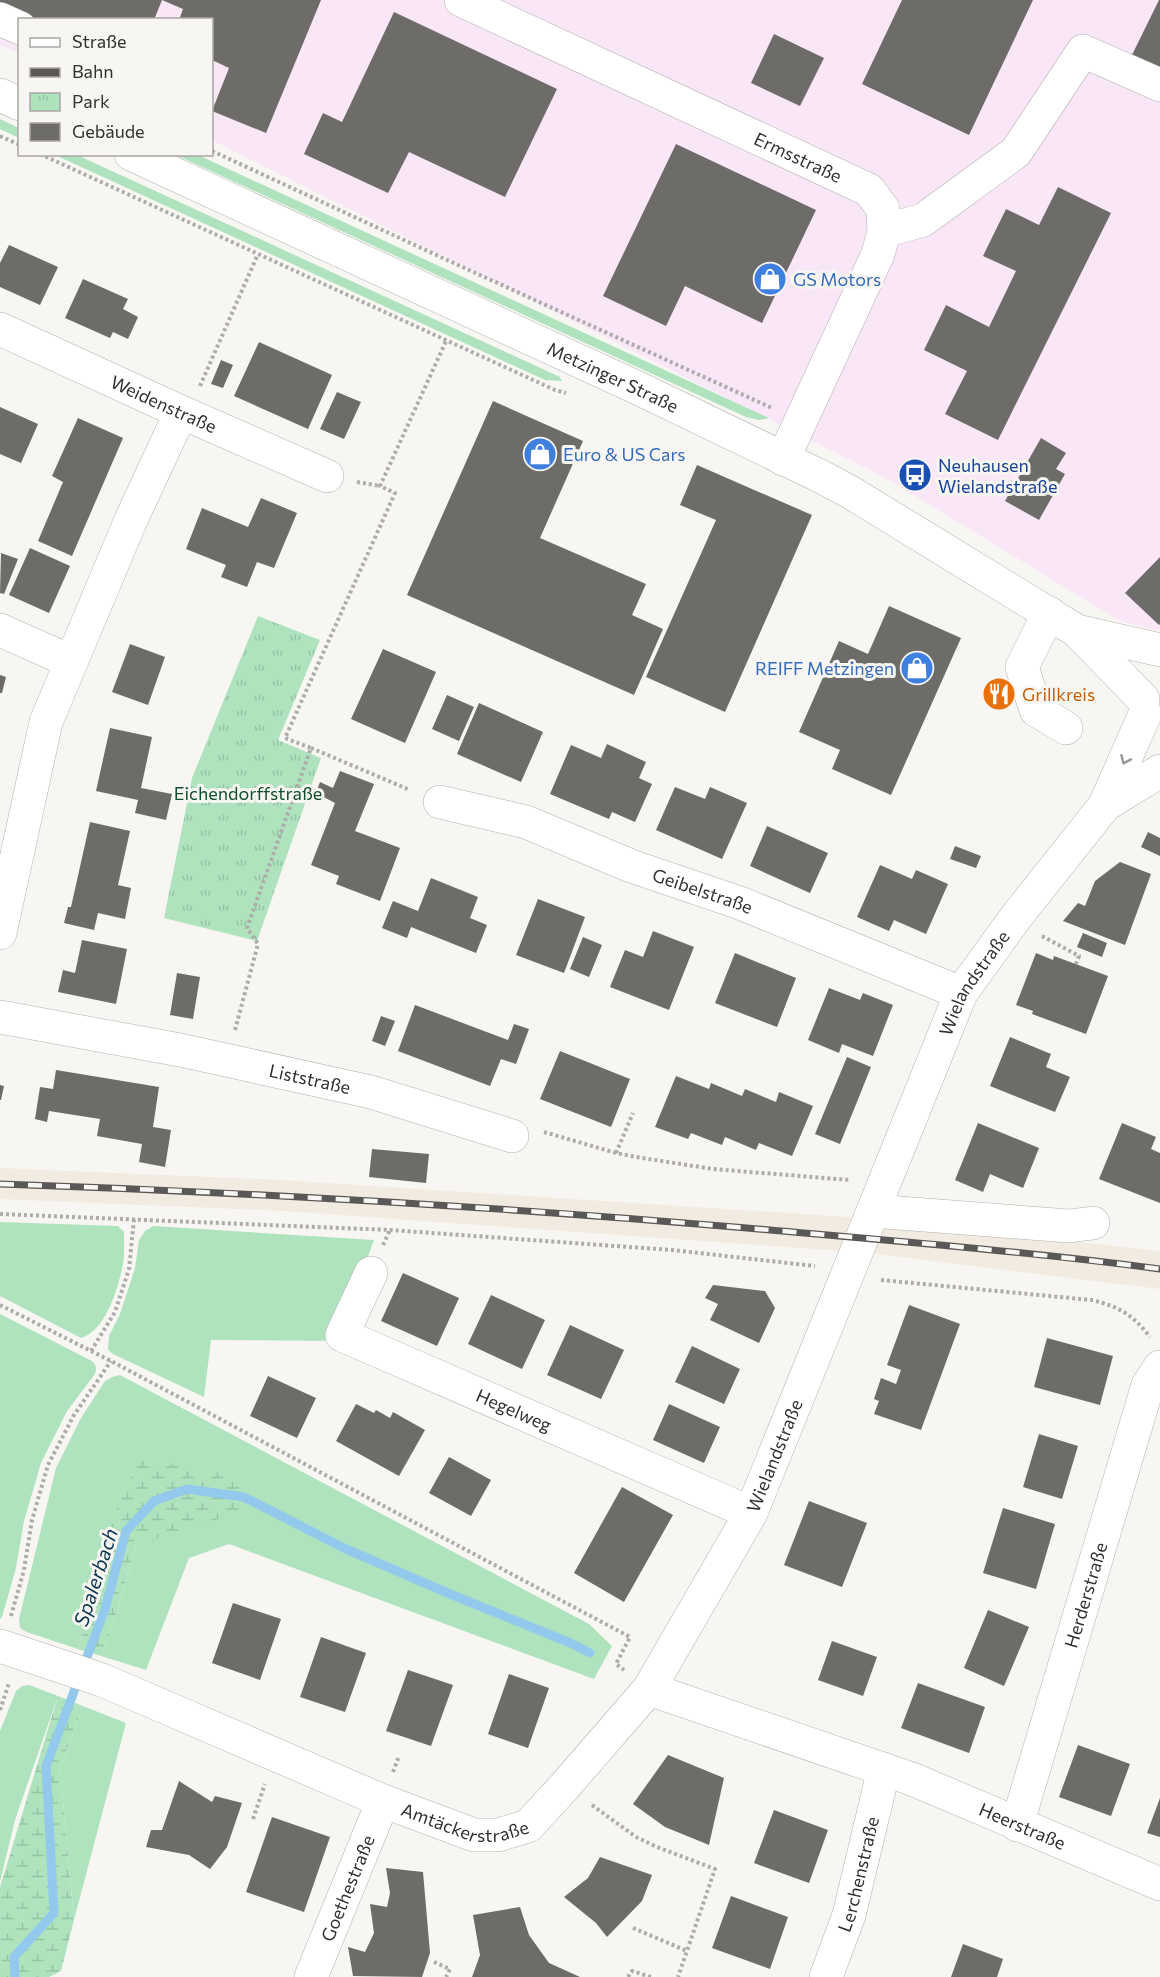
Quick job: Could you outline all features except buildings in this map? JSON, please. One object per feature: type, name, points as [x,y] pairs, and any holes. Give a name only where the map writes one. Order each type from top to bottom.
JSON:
[{"type":"street","name":"Ermsstraße","points":[[461,0],[869,190],[883,209],[884,231],[878,254],[783,459]]},
{"type":"street","points":[[0,19],[18,27]]},
{"type":"street","points":[[884,231],[923,220],[1016,153],[1083,51],[1160,85]]},
{"type":"street","points":[[0,95],[18,103]]},
{"type":"street","name":"Metzinger Straße","points":[[134,156],[642,390],[850,492],[1077,631],[1150,717]]},
{"type":"street","name":"Weidenstraße","points":[[0,329],[327,476]]},
{"type":"street","points":[[0,933],[46,722],[130,522],[181,412]]},
{"type":"street","points":[[1049,613],[1022,667],[1036,710],[1066,728]]},
{"type":"street","points":[[0,630],[70,661]]},
{"type":"street","name":"Metzinger Straße","points":[[1077,631],[1160,650]]},
{"type":"street","name":"Wielandstraße","points":[[649,1689],[751,1512],[962,993],[1016,917],[1105,805],[1150,717],[1146,685],[1152,672],[1160,663]]},
{"type":"street","name":"Wielandstraße","points":[[1105,805],[1160,771]]},
{"type":"street","name":"Geibelstraße","points":[[440,802],[526,822],[631,866],[740,903],[962,993]]},
{"type":"street","name":"Liststraße","points":[[0,1017],[227,1060],[371,1092],[512,1136]]},
{"type":"street","points":[[878,1198],[1069,1226],[1093,1223]]},
{"type":"street","name":"Hegelweg","points":[[371,1273],[342,1335],[751,1512]]},
{"type":"street","name":"Herderstraße","points":[[1017,1825],[1157,1354]]},
{"type":"street","name":"Amtäckerstraße","points":[[5,1647],[102,1680],[383,1801],[474,1835],[498,1835],[528,1826],[649,1689]]},
{"type":"street","points":[[649,1689],[884,1769]]},
{"type":"street","name":"Heerstraße","points":[[884,1769],[1160,1884]]},
{"type":"street","name":"Lerchenstraße","points":[[826,1977],[849,1915],[884,1769]]},
{"type":"street","name":"Goethestraße","points":[[311,1977],[383,1801]]},
{"type":"path","points":[[0,136],[18,144]]},
{"type":"path","points":[[213,151],[458,266],[800,421]]},
{"type":"path","points":[[181,412],[195,397],[258,254]]},
{"type":"path","points":[[440,802],[285,738],[395,493],[380,486],[447,339]]},
{"type":"path","points":[[227,1060],[258,944],[247,928],[311,748]]},
{"type":"path","points":[[1037,930],[1044,938],[1079,956],[1076,964]]},
{"type":"path","points":[[616,1153],[633,1113]]},
{"type":"path","points":[[512,1136],[540,1131],[616,1153],[713,1169],[801,1175],[878,1198]]},
{"type":"path","points":[[0,1214],[390,1230],[672,1250],[815,1266],[848,1277],[1092,1300],[1112,1305],[1136,1319],[1157,1354]]},
{"type":"path","points":[[91,1351],[115,1312],[129,1269],[134,1219]]},
{"type":"path","points":[[0,1305],[111,1361],[630,1637],[616,1664],[649,1689]]},
{"type":"path","points":[[0,1710],[12,1677],[5,1647],[9,1626],[24,1570],[32,1520],[48,1465],[74,1415],[111,1361]]},
{"type":"path","points":[[595,1808],[636,1837],[715,1869],[678,1977]]},
{"type":"path","points":[[633,1928],[687,1951]]},
{"type":"path","points":[[434,1962],[450,1970],[446,1977]]},
{"type":"path","points":[[628,1977],[632,1971],[651,1977]]},
{"type":"shaded area","points":[[0,0],[1160,0],[1160,630],[1120,621],[884,477],[213,141],[213,18],[18,18],[18,53],[0,45]]},
{"type":"shaded area","points":[[0,1168],[282,1180],[864,1218],[1160,1251],[1160,1289],[869,1253],[285,1211],[0,1199]]},
{"type":"green space","points":[[0,119],[18,128],[18,138],[0,129]]},
{"type":"green space","points":[[57,156],[79,156],[560,377],[562,381],[545,380]]},
{"type":"green space","points":[[178,156],[200,156],[769,418],[759,420],[746,417]]},
{"type":"green space","name":"Eichendorffstraße","points":[[258,616],[320,640],[278,740],[321,758],[257,941],[164,918],[192,778]]},
{"type":"green space","points":[[0,1222],[118,1226],[124,1232],[124,1260],[117,1288],[103,1319],[89,1334],[81,1338],[0,1296]]},
{"type":"green space","points":[[153,1226],[374,1240],[337,1341],[211,1340],[204,1397],[108,1350],[109,1336],[120,1314],[135,1268],[139,1240],[145,1231]]},
{"type":"green space","points":[[0,1314],[90,1360],[95,1364],[96,1369],[95,1374],[67,1411],[41,1463],[24,1521],[16,1568],[0,1619]]},
{"type":"green space","points":[[120,1375],[589,1624],[612,1646],[594,1679],[229,1544],[189,1558],[146,1670],[101,1656],[116,1615],[136,1546],[181,1530],[107,1530],[96,1589],[78,1649],[20,1628],[19,1619],[56,1468],[81,1418],[105,1381]]},
{"type":"green space","points":[[141,1457],[239,1477],[242,1511],[136,1546],[116,1615],[101,1656],[78,1649],[96,1589],[107,1530]]},
{"type":"green space","points":[[29,1685],[58,1696],[15,1820],[0,1882],[0,1731],[16,1691],[22,1686]]},
{"type":"green space","points":[[58,1696],[83,1706],[60,1768],[74,1920],[61,1971],[49,1977],[0,1977],[0,1887]]},
{"type":"green space","points":[[83,1706],[126,1723],[74,1920],[60,1768]]},
{"type":"waterway","name":"Spalerbach","points":[[15,1977],[14,1957],[54,1913],[46,1766],[105,1609],[126,1531],[154,1501],[187,1489],[244,1497],[346,1549],[590,1653]]},
{"type":"railway","points":[[0,1184],[280,1196],[560,1213],[954,1246],[1160,1269]]},
{"type":"place","name":"GS Motors","points":[[770,279]]},
{"type":"place","name":"Euro & US Cars","points":[[540,454]]},
{"type":"place","name":"Neuhausen Wielandstraße","points":[[915,475]]},
{"type":"place","name":"REIFF Metzingen","points":[[917,668]]},
{"type":"place","name":"Grillkreis","points":[[999,694]]}]
